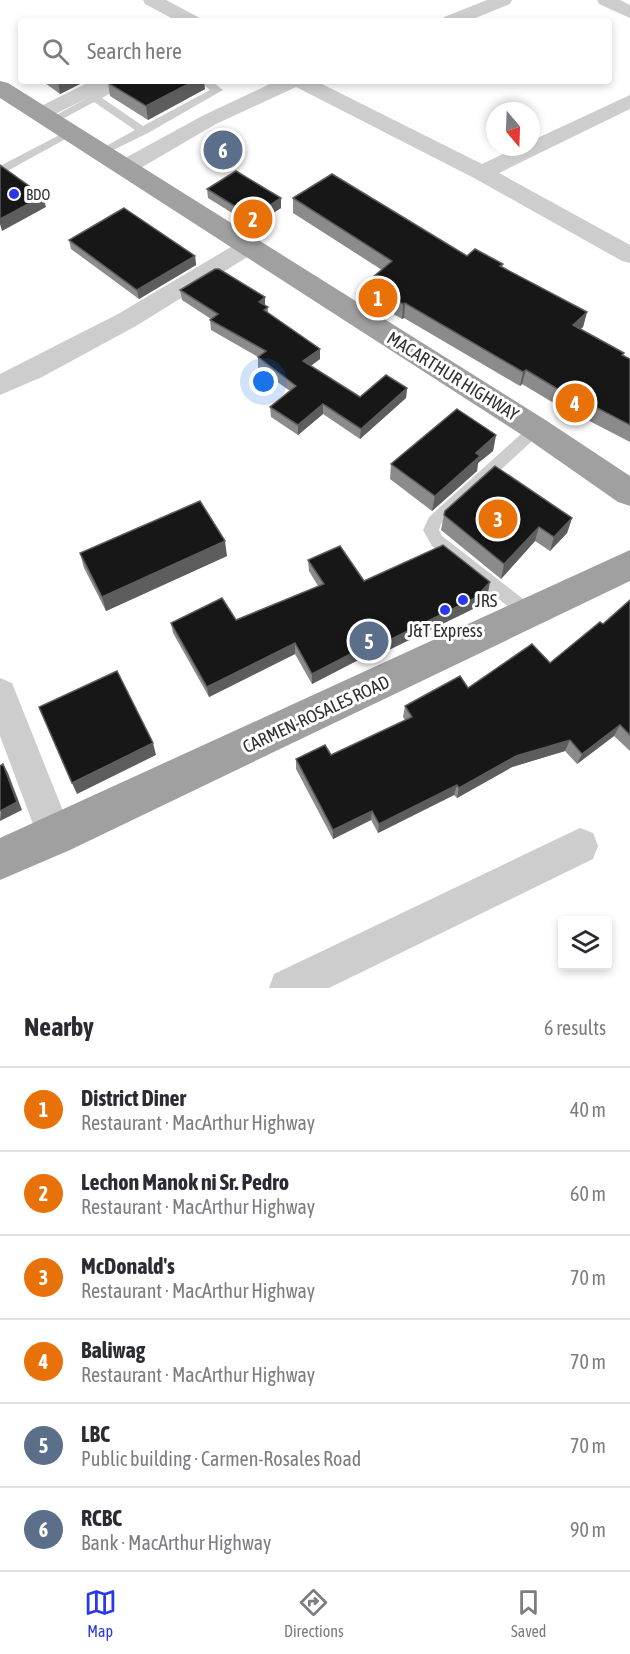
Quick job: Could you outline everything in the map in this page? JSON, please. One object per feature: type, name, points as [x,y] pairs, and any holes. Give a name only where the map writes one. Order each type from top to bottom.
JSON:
[{"type":"highway","name":"MACARTHUR HIGHWAY","points":[[0,88],[536,429],[630,493]]},
{"type":"highway","name":"CARMEN-ROSALES ROAD","points":[[0,859],[55,836],[630,565]]},
{"type":"street","points":[[160,4],[189,0]]},
{"type":"street","points":[[458,18],[502,0]]},
{"type":"street","points":[[606,0],[630,12]]},
{"type":"street","points":[[160,4],[186,18]]},
{"type":"street","points":[[53,122],[104,84]]},
{"type":"street","points":[[124,168],[210,120],[286,84]]},
{"type":"street","points":[[306,84],[482,173],[630,255]]},
{"type":"street","points":[[482,173],[630,101]]},
{"type":"street","points":[[0,385],[49,363],[112,330],[249,246]]},
{"type":"street","points":[[0,693],[55,836]]},
{"type":"street","points":[[288,988],[580,846]]},
{"type":"lane","points":[[0,171],[53,122],[121,84]]},
{"type":"lane","points":[[101,153],[218,90],[209,84]]},
{"type":"lane","points":[[95,98],[144,131]]},
{"type":"lane","points":[[530,614],[437,541],[431,530],[434,521],[536,429]]},
{"type":"building","points":[[110,84],[188,84],[146,106]]},
{"type":"building","name":"BDO","points":[[0,165],[43,196],[0,219]]},
{"type":"building","points":[[236,171],[281,198],[252,217],[207,189]]},
{"type":"building","points":[[332,174],[467,256],[475,249],[503,264],[500,266],[587,312],[573,325],[624,353],[622,355],[630,359],[630,425],[578,398],[576,400],[526,370],[523,372],[405,303],[403,304],[366,283],[392,261],[293,198]]},
{"type":"building","points":[[124,208],[195,256],[137,290],[69,240]]},
{"type":"building","points":[[215,269],[219,269],[265,297],[259,302],[268,307],[264,310],[320,349],[303,361],[360,397],[386,375],[407,388],[361,429],[323,404],[298,425],[270,407],[296,386],[258,357],[266,351],[210,320],[218,314],[180,290]]},
{"type":"building","points":[[457,409],[496,435],[476,453],[480,456],[435,496],[391,464]]},
{"type":"building","points":[[495,466],[572,518],[554,537],[539,527],[504,564],[444,515],[445,511]]},
{"type":"building","points":[[200,501],[225,541],[102,597],[80,553]]},
{"type":"building","points":[[443,545],[490,582],[475,598],[367,651],[364,647],[312,674],[295,643],[207,687],[171,623],[222,598],[236,620],[324,584],[308,560],[340,546],[364,581]]},
{"type":"building","points":[[630,600],[630,735],[620,725],[582,754],[570,740],[516,756],[459,788],[457,785],[379,824],[372,811],[333,830],[296,759],[325,745],[331,755],[412,717],[405,706],[460,676],[468,688],[532,644],[550,663],[600,622],[603,624]]},
{"type":"building","points":[[117,671],[153,743],[72,783],[39,707]]},
{"type":"building","points":[[3,764],[17,802],[0,811],[0,766]]},
{"type":"place","name":"RCBC","points":[[223,150]]},
{"type":"place","name":"BDO","points":[[14,194]]},
{"type":"place","name":"Lechon Manok ni Sr. Pedro","points":[[253,219]]},
{"type":"place","name":"District Diner","points":[[378,298]]},
{"type":"place","name":"Baliwag","points":[[575,403]]},
{"type":"place","name":"McDonald's","points":[[498,519]]},
{"type":"place","name":"JRS","points":[[463,600]]},
{"type":"place","name":"J&T Express","points":[[445,610]]},
{"type":"place","name":"LBC","points":[[369,641]]}]
